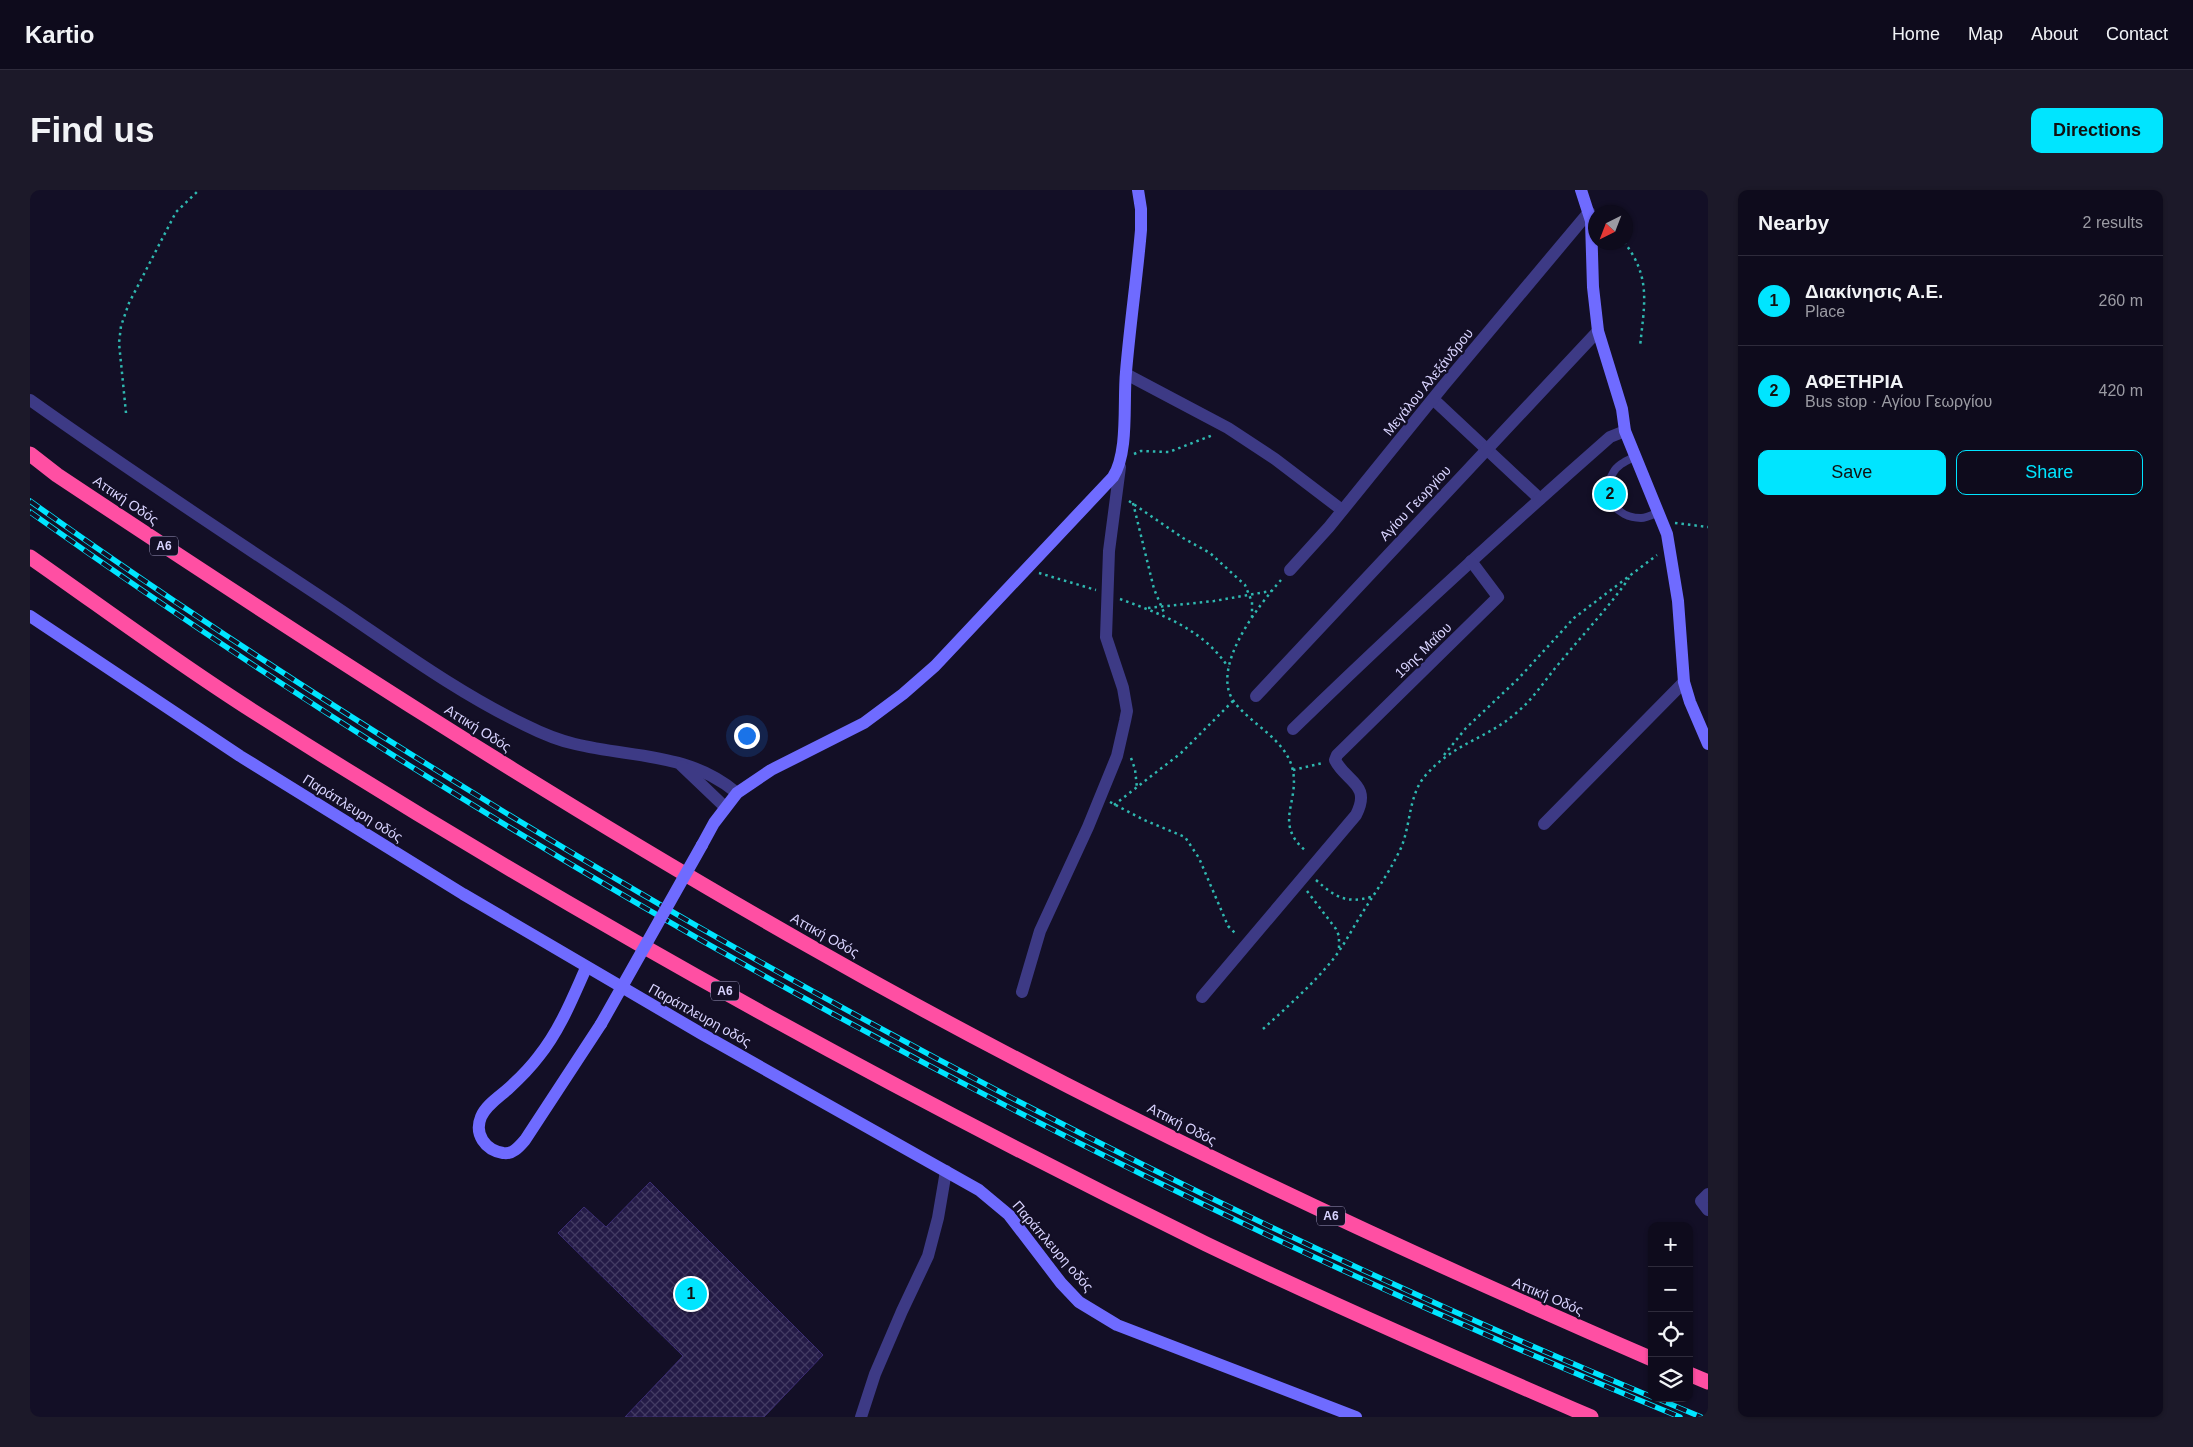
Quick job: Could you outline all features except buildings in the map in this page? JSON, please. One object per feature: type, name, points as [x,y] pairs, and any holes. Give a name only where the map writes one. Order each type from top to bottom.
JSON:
[{"type":"highway","name":"Αττική Οδός","points":[[30,454],[57,475],[300,636],[573,806],[813,948],[1018,1058],[1251,1177],[1474,1282],[1648,1357]]},
{"type":"highway","name":"Α6","points":[[30,557],[256,713],[522,877],[824,1047],[982,1130],[1207,1244],[1420,1343],[1591,1417]]},
{"type":"highway","points":[[1693,1376],[1708,1382]]},
{"type":"street","points":[[1022,992],[1040,931],[1100,797],[1122,737],[1127,711],[1123,688],[1106,638],[1109,551],[1122,451],[1126,374],[1141,230],[1141,209],[1138,190]]},
{"type":"street","points":[[1581,190],[1588,209]]},
{"type":"street","name":"Μεγάλου Αλεξάνδρου","points":[[1290,570],[1588,213]]},
{"type":"street","points":[[1591,250],[1598,332],[1622,409],[1625,431],[1634,456],[1662,518],[1669,546],[1678,601],[1684,682],[1690,702],[1708,744]]},
{"type":"street","name":"Αγίου Γεωργίου","points":[[1256,696],[1486,449],[1598,332]]},
{"type":"street","points":[[1126,374],[1228,428],[1275,459],[1342,510]]},
{"type":"street","points":[[1433,399],[1540,499]]},
{"type":"street","points":[[30,400],[112,458],[419,662],[524,725],[552,737],[576,744],[658,757],[709,772],[737,793]]},
{"type":"street","points":[[1293,729],[1390,636],[1540,499],[1610,438],[1625,431]]},
{"type":"street","points":[[586,968],[562,1018],[541,1054],[525,1072],[493,1101],[482,1115],[478,1127],[480,1136],[486,1146],[495,1152],[506,1154],[515,1150],[525,1140],[601,1024],[702,845],[726,806],[737,793],[771,770],[864,723],[883,710],[935,666],[1100,492],[1120,467]]},
{"type":"street","name":"19ης Μαΐου","points":[[1336,758],[1498,597],[1471,561]]},
{"type":"street","name":"Παράπλευρη οδός","points":[[30,616],[240,756],[463,894],[586,968],[979,1190],[1009,1214],[1061,1283],[1079,1302],[1117,1325],[1356,1417]]},
{"type":"street","points":[[1544,824],[1684,682]]},
{"type":"street","points":[[1202,997],[1356,815],[1361,804],[1361,793],[1355,782],[1339,768],[1336,758]]},
{"type":"street","points":[[680,764],[726,806]]},
{"type":"street","points":[[861,1417],[887,1347],[928,1256],[938,1218],[946,1171]]},
{"type":"street","points":[[1708,1194],[1701,1202],[1708,1210]]},
{"type":"lane","points":[[1634,456],[1619,465],[1613,472],[1608,486],[1610,501],[1616,509],[1626,516],[1662,518]]},
{"type":"path","points":[[126,412],[119,344],[121,326],[129,303],[176,212],[199,190]]},
{"type":"path","points":[[1630,250],[1642,272],[1645,290],[1640,347]]},
{"type":"path","points":[[1120,467],[1132,455],[1141,451],[1169,452],[1228,428]]},
{"type":"path","points":[[1117,493],[1183,538],[1210,553],[1245,585],[1252,602],[1252,618]]},
{"type":"path","points":[[1133,503],[1154,589],[1166,617]]},
{"type":"path","points":[[1662,518],[1708,527]]},
{"type":"path","points":[[1263,1029],[1312,983],[1332,961],[1400,850],[1406,835],[1415,793],[1424,777],[1466,728],[1518,679],[1574,618],[1669,546]]},
{"type":"path","points":[[1026,570],[1107,594],[1166,617],[1195,633],[1221,656],[1228,667]]},
{"type":"path","points":[[1290,570],[1271,591],[1252,618],[1241,637],[1226,675],[1228,691],[1234,701],[1278,742],[1293,770],[1294,788],[1289,820],[1292,836],[1300,846],[1318,861]]},
{"type":"path","points":[[1440,760],[1453,750],[1497,727],[1515,715],[1534,696],[1576,642],[1604,612],[1629,578]]},
{"type":"path","points":[[1146,609],[1271,591]]},
{"type":"path","points":[[1114,805],[1181,753],[1234,701]]},
{"type":"path","points":[[1122,737],[1135,769],[1137,788]]},
{"type":"path","points":[[1293,770],[1336,758]]},
{"type":"path","points":[[1100,797],[1144,820],[1185,837],[1199,858],[1228,926],[1246,944]]},
{"type":"path","points":[[1305,876],[1332,894],[1349,901],[1373,896]]},
{"type":"path","points":[[1305,876],[1316,906],[1336,929],[1339,936],[1339,950]]},
{"type":"railway","points":[[30,501],[206,622],[385,738],[644,895],[784,975],[1068,1127],[1212,1199],[1357,1268],[1504,1334],[1648,1395]]},
{"type":"railway","points":[[30,512],[224,646],[422,774],[624,896],[829,1012],[1038,1122],[1249,1226],[1463,1325],[1680,1417]]},
{"type":"railway","points":[[1665,1402],[1701,1417]]},
{"type":"place","name":"ΑΦΕΤΗΡΙΑ","points":[[1610,494]]},
{"type":"place","name":"Διακίνησις Α.Ε.","points":[[691,1294]]}]
